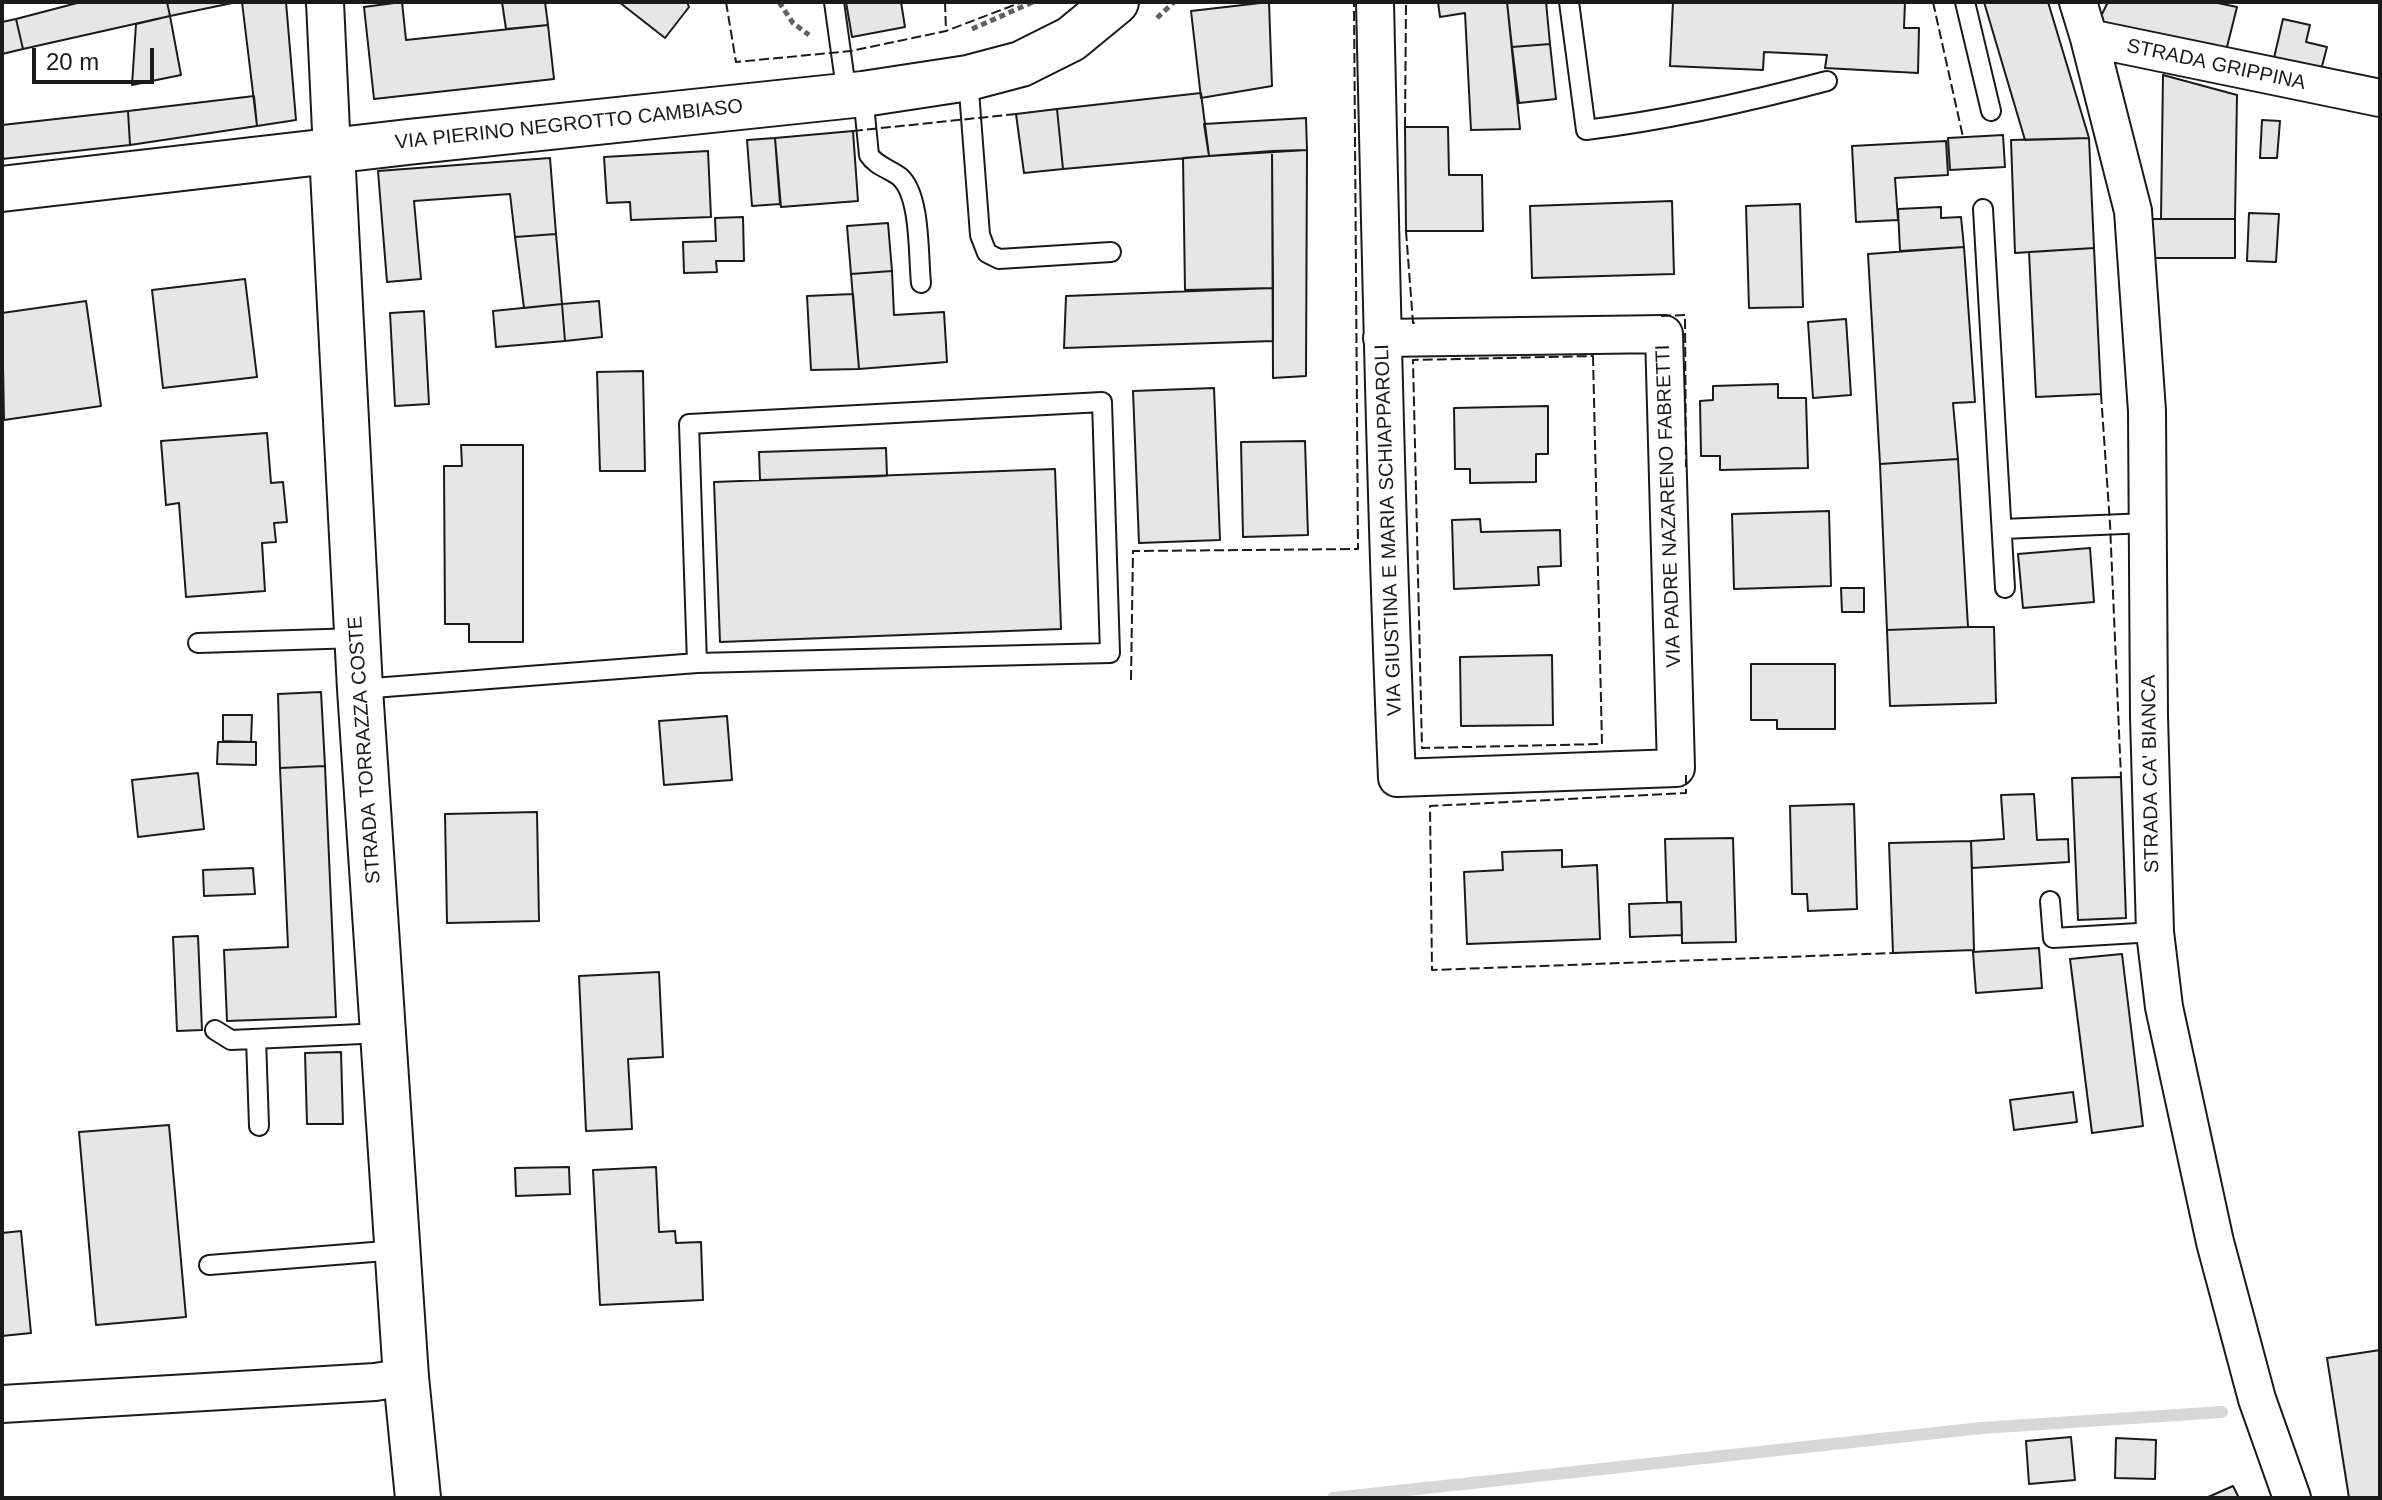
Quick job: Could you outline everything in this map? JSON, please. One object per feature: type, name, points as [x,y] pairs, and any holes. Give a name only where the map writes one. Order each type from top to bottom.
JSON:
[{"type":"street","name":"STRADA TORRAZZA COSTE","points":[[325,2],[360,689],[406,1377],[418,1498]]},
{"type":"street","name":"VIA PIERINO NEGROTTO CAMBIASO","points":[[2,189],[855,95],[968,78],[1021,64],[1071,39],[1116,2]]},
{"type":"street","name":"VIA GIUSTINA E MARIA SCHIAPPAROLI","points":[[1375,2],[1382,338],[1397,778],[1676,768]]},
{"type":"street","points":[[2078,2],[2089,38]]},
{"type":"street","name":"STRADA GRIPPINA","points":[[2089,38],[2380,98]]},
{"type":"street","name":"STRADA CA' BIANCA","points":[[2089,38],[2133,211],[2147,411],[2149,716],[2155,932],[2164,1007],[2215,1242],[2257,1399],[2292,1498]]},
{"type":"street","name":"VIA PADRE NAZARENO FABRETTI","points":[[1382,338],[1664,334],[1676,768]]},
{"type":"street","points":[[2,1404],[375,1382],[406,1377]]},
{"type":"lane","points":[[834,2],[869,155],[901,178],[913,196],[921,283]]},
{"type":"lane","points":[[1569,2],[1586,130],[1747,102],[1827,81]]},
{"type":"lane","points":[[1965,2],[1991,111]]},
{"type":"lane","points":[[968,78],[980,235],[987,253],[999,259],[1111,252]]},
{"type":"lane","points":[[1983,209],[2005,588]]},
{"type":"lane","points":[[360,689],[697,663],[1110,653],[1102,402],[689,424],[697,663]]},
{"type":"lane","points":[[2002,529],[2148,523]]},
{"type":"lane","points":[[198,643],[357,638]]},
{"type":"lane","points":[[2050,901],[2053,938],[2155,932]]},
{"type":"lane","points":[[215,1030],[231,1040],[383,1033]]},
{"type":"lane","points":[[256,1039],[259,1126]]},
{"type":"lane","points":[[209,1265],[398,1250]]},
{"type":"building","points":[[81,2],[167,2],[170,16],[23,49],[16,19]]},
{"type":"building","points":[[167,2],[237,2],[170,16]]},
{"type":"building","points":[[242,2],[286,2],[296,120],[257,126]]},
{"type":"building","points":[[402,2],[406,40],[548,25],[554,79],[374,99],[364,7]]},
{"type":"building","points":[[502,2],[545,2],[548,25],[506,29]]},
{"type":"building","points":[[619,2],[687,2],[689,7],[665,38]]},
{"type":"building","points":[[846,2],[901,2],[905,27],[852,37]]},
{"type":"building","points":[[1269,2],[1272,86],[1201,98],[1191,11]]},
{"type":"building","points":[[1438,2],[1507,2],[1520,129],[1471,130],[1465,13],[1440,17]]},
{"type":"building","points":[[1507,2],[1546,2],[1550,44],[1512,47]]},
{"type":"building","points":[[1673,2],[1905,2],[1904,28],[1919,28],[1918,73],[1825,68],[1827,55],[1764,52],[1763,70],[1670,66]]},
{"type":"building","points":[[1984,2],[2048,2],[2089,138],[2025,140]]},
{"type":"building","points":[[2108,2],[2213,2],[2237,7],[2226,51],[2096,26]]},
{"type":"building","points":[[170,16],[181,75],[132,85],[136,24]]},
{"type":"building","points":[[16,19],[23,49],[2,54],[2,22]]},
{"type":"building","points":[[2283,19],[2310,25],[2306,42],[2327,47],[2321,70],[2274,58]]},
{"type":"building","points":[[1550,44],[1556,99],[1519,103],[1512,47]]},
{"type":"building","points":[[2163,75],[2237,95],[2235,219],[2161,219]]},
{"type":"building","points":[[1201,93],[1209,156],[1063,169],[1057,109]]},
{"type":"building","points":[[254,96],[257,126],[130,145],[128,111]]},
{"type":"building","points":[[1057,109],[1063,169],[1024,173],[1016,114]]},
{"type":"building","points":[[128,111],[130,145],[2,159],[2,125]]},
{"type":"building","points":[[1306,118],[1307,150],[1209,156],[1204,124]]},
{"type":"building","points":[[2262,120],[2280,121],[2277,158],[2260,158]]},
{"type":"building","points":[[1405,127],[1448,127],[1449,175],[1482,175],[1483,231],[1406,231]]},
{"type":"building","points":[[853,131],[858,201],[781,207],[775,138]]},
{"type":"building","points":[[2003,135],[2005,167],[1950,170],[1948,138]]},
{"type":"building","points":[[775,138],[780,204],[752,206],[747,140]]},
{"type":"building","points":[[2089,138],[2094,248],[2015,253],[2011,140]]},
{"type":"building","points":[[1946,141],[1948,175],[1895,178],[1898,220],[1856,222],[1852,146]]},
{"type":"building","points":[[1307,150],[1306,376],[1273,378],[1272,151]]},
{"type":"building","points":[[708,151],[711,217],[631,220],[630,202],[607,203],[604,157]]},
{"type":"building","points":[[1272,151],[1273,288],[1185,290],[1183,158]]},
{"type":"building","points":[[550,158],[556,234],[515,237],[510,194],[414,201],[421,279],[387,282],[378,171]]},
{"type":"building","points":[[1672,201],[1674,274],[1532,278],[1530,206]]},
{"type":"building","points":[[1800,204],[1803,307],[1749,308],[1746,206]]},
{"type":"building","points":[[1941,207],[1941,218],[1961,217],[1964,247],[1900,251],[1898,209]]},
{"type":"building","points":[[2249,213],[2279,214],[2276,262],[2247,261]]},
{"type":"building","points":[[743,217],[744,261],[716,261],[717,272],[684,273],[683,242],[716,241],[715,218]]},
{"type":"building","points":[[2147,219],[2235,219],[2235,258],[2147,258]]},
{"type":"building","points":[[888,223],[892,271],[851,274],[847,226]]},
{"type":"building","points":[[556,234],[562,304],[524,308],[515,237]]},
{"type":"building","points":[[1964,247],[1975,402],[1953,403],[1958,459],[1880,464],[1868,254]]},
{"type":"building","points":[[2094,248],[2101,394],[2036,397],[2029,252]]},
{"type":"building","points":[[892,271],[894,315],[944,312],[947,362],[859,369],[851,274]]},
{"type":"building","points":[[245,279],[257,377],[163,388],[152,290]]},
{"type":"building","points":[[1273,288],[1273,341],[1064,348],[1066,296]]},
{"type":"building","points":[[853,294],[859,369],[811,370],[807,296]]},
{"type":"building","points":[[86,301],[101,406],[4,420],[2,313]]},
{"type":"building","points":[[599,301],[602,337],[565,341],[562,304]]},
{"type":"building","points":[[562,304],[565,341],[496,347],[493,311]]},
{"type":"building","points":[[424,311],[429,404],[395,406],[390,313]]},
{"type":"building","points":[[1846,319],[1851,395],[1813,398],[1808,322]]},
{"type":"building","points":[[643,371],[645,471],[600,471],[597,372]]},
{"type":"building","points":[[1778,384],[1778,398],[1806,398],[1808,468],[1720,470],[1720,456],[1701,456],[1700,401],[1713,400],[1713,386]]},
{"type":"building","points":[[1214,388],[1220,540],[1139,543],[1133,391]]},
{"type":"building","points":[[1548,406],[1548,454],[1536,454],[1536,482],[1470,483],[1470,469],[1455,469],[1454,408]]},
{"type":"building","points":[[267,433],[271,483],[283,482],[287,522],[274,523],[276,542],[262,543],[265,591],[186,597],[179,503],[166,505],[161,441]]},
{"type":"building","points":[[1305,441],[1308,535],[1243,537],[1241,442]]},
{"type":"building","points":[[461,445],[523,445],[523,642],[469,642],[469,624],[445,624],[444,466],[462,466]]},
{"type":"building","points":[[886,448],[887,476],[760,480],[759,452]]},
{"type":"building","points":[[1958,459],[1968,627],[1887,630],[1880,464]]},
{"type":"building","points":[[1055,469],[1061,629],[720,642],[714,482]]},
{"type":"building","points":[[1829,511],[1831,586],[1734,589],[1732,514]]},
{"type":"building","points":[[1480,519],[1481,532],[1560,530],[1561,566],[1538,567],[1539,585],[1454,589],[1452,520]]},
{"type":"building","points":[[2090,548],[2094,602],[2023,608],[2018,554]]},
{"type":"building","points":[[1841,588],[1864,588],[1864,612],[1842,612]]},
{"type":"building","points":[[1994,627],[1996,703],[1890,706],[1887,630]]},
{"type":"building","points":[[1552,655],[1553,725],[1461,726],[1460,657]]},
{"type":"building","points":[[1751,664],[1835,664],[1835,729],[1777,729],[1777,720],[1751,720]]},
{"type":"building","points":[[321,692],[325,766],[280,768],[278,694]]},
{"type":"building","points":[[223,715],[252,715],[251,742],[223,741]]},
{"type":"building","points":[[727,716],[732,780],[664,785],[659,721]]},
{"type":"building","points":[[218,742],[256,742],[256,765],[217,764]]},
{"type":"building","points":[[325,766],[336,1017],[227,1021],[224,950],[288,947],[280,768]]},
{"type":"building","points":[[198,773],[204,829],[138,837],[132,780]]},
{"type":"building","points":[[2121,777],[2126,918],[2078,920],[2072,778]]},
{"type":"building","points":[[2034,794],[2037,840],[2068,839],[2069,862],[1972,868],[1971,841],[2004,839],[2001,795]]},
{"type":"building","points":[[1854,804],[1857,909],[1808,911],[1807,894],[1792,894],[1790,806]]},
{"type":"building","points":[[537,812],[539,921],[447,923],[445,814]]},
{"type":"building","points":[[1733,838],[1736,942],[1682,943],[1681,902],[1667,902],[1665,839]]},
{"type":"building","points":[[1971,841],[1974,950],[1893,953],[1889,843]]},
{"type":"building","points":[[1562,850],[1562,867],[1597,865],[1600,939],[1467,944],[1464,872],[1503,870],[1502,852]]},
{"type":"building","points":[[253,868],[255,894],[204,896],[203,870]]},
{"type":"building","points":[[1681,902],[1682,935],[1630,937],[1629,904]]},
{"type":"building","points":[[198,936],[202,1030],[177,1031],[173,937]]},
{"type":"building","points":[[2039,948],[2042,988],[1976,993],[1973,952]]},
{"type":"building","points":[[2122,954],[2143,1126],[2092,1133],[2070,959]]},
{"type":"building","points":[[659,972],[663,1057],[628,1059],[632,1129],[586,1131],[579,976]]},
{"type":"building","points":[[341,1052],[343,1124],[307,1124],[305,1053]]},
{"type":"building","points":[[2073,1092],[2077,1122],[2014,1130],[2010,1100]]},
{"type":"building","points":[[169,1125],[186,1317],[96,1325],[79,1132]]},
{"type":"building","points":[[569,1167],[570,1194],[516,1196],[515,1168]]},
{"type":"building","points":[[656,1167],[659,1232],[675,1231],[676,1243],[701,1242],[703,1300],[600,1305],[593,1170]]},
{"type":"building","points":[[21,1231],[31,1333],[2,1336],[2,1233]]},
{"type":"building","points":[[2380,1350],[2380,1498],[2349,1498],[2327,1358]]},
{"type":"building","points":[[2071,1437],[2075,1480],[2029,1484],[2026,1441]]},
{"type":"building","points":[[2116,1438],[2156,1440],[2155,1479],[2115,1478]]},
{"type":"building","points":[[2233,1486],[2239,1498],[2206,1498]]},
{"type":"waterway","points":[[1333,1498],[1982,1428],[2222,1412]]},
{"type":"fence","points":[[726,2],[736,62],[851,51],[946,31],[1022,2]]},
{"type":"fence","points":[[945,2],[946,31]]},
{"type":"fence","points":[[1131,680],[1133,551],[1358,549],[1354,2]]},
{"type":"fence","points":[[1405,127],[1406,2]]},
{"type":"fence","points":[[1933,2],[1963,137]]},
{"type":"fence","points":[[853,131],[1016,114]]},
{"type":"fence","points":[[1406,231],[1413,323],[1417,323]]},
{"type":"fence","points":[[1661,316],[1685,315],[1686,467]]},
{"type":"fence","points":[[1593,356],[1602,744],[1422,748],[1413,360],[1593,356]]},
{"type":"fence","points":[[2101,394],[2121,777]]},
{"type":"fence","points":[[1686,775],[1686,793],[1430,806],[1432,970],[1893,953]]}]
